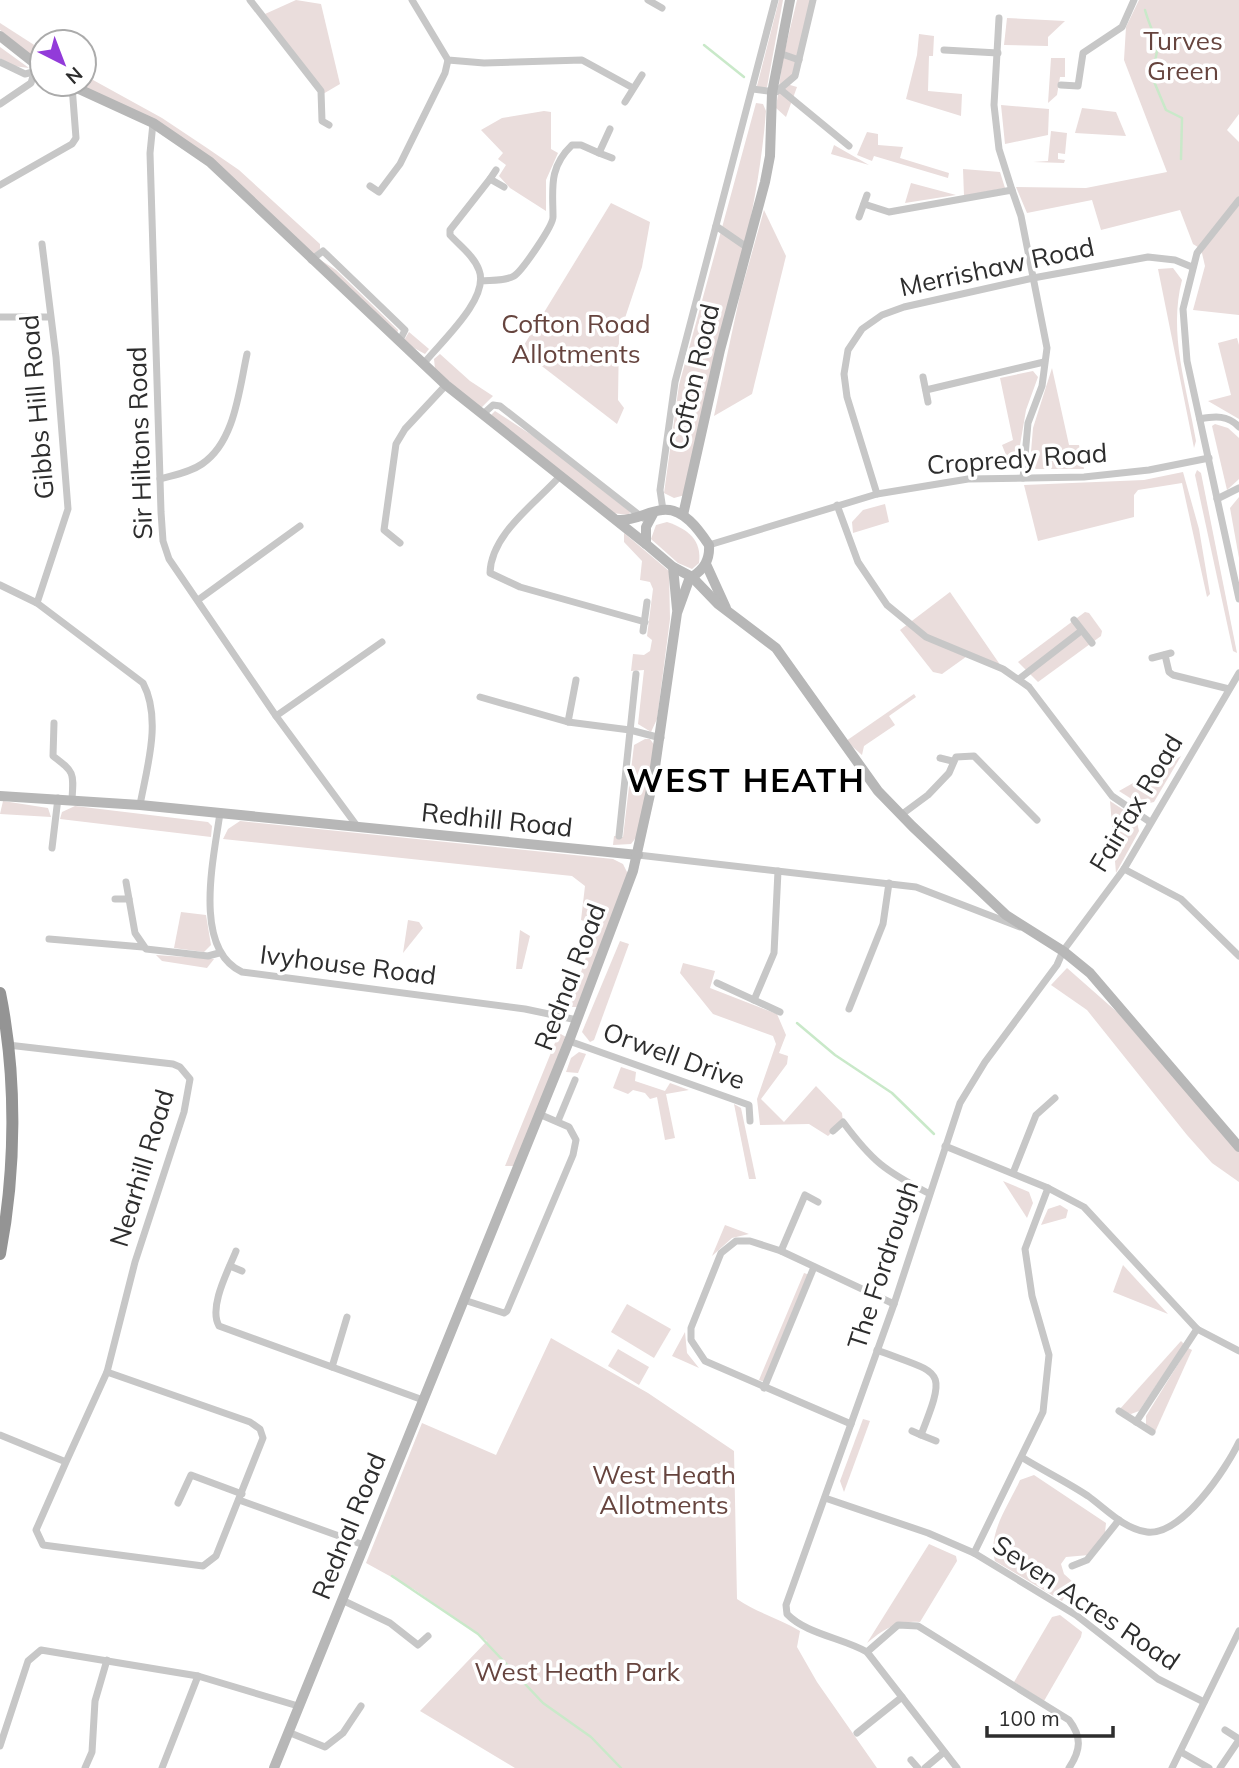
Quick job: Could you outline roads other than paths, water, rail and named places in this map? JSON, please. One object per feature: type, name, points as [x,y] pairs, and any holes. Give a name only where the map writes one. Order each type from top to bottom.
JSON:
[{"type":"highway","points":[[0,993],[8,1045],[10,1177],[0,1254]]},
{"type":"street","points":[[244,0],[250,0],[321,91],[322,124]]},
{"type":"street","points":[[370,186],[379,192],[400,164],[445,74],[448,60],[412,0]]},
{"type":"street","name":"Cofton Road","points":[[658,512],[675,382],[775,0]]},
{"type":"street","name":"Cofton Road","points":[[683,515],[720,350],[770,156],[779,54],[790,0]]},
{"type":"street","name":"Cofton Road","points":[[776,92],[794,76],[813,0]]},
{"type":"street","points":[[1060,85],[1078,86],[1083,53],[1122,27],[1134,0]]},
{"type":"street","points":[[999,18],[995,105],[998,138],[1021,216],[1047,348],[1042,386],[1028,423],[1023,478]]},
{"type":"street","points":[[0,36],[28,60]]},
{"type":"street","points":[[944,50],[998,53]]},
{"type":"street","points":[[779,54],[799,60]]},
{"type":"street","points":[[448,60],[484,63],[582,60],[633,88]]},
{"type":"street","points":[[0,62],[12,69],[28,70]]},
{"type":"street","points":[[625,102],[642,75]]},
{"type":"street","points":[[0,104],[28,84]]},
{"type":"street","points":[[753,89],[776,92],[849,146]]},
{"type":"street","points":[[0,185],[72,144],[76,138],[71,98]]},
{"type":"street","points":[[98,98],[153,123],[210,162],[240,187],[311,260],[399,342],[425,362],[446,385],[618,520],[673,567],[691,577],[709,596],[776,648],[793,668],[826,720],[878,791],[986,897],[1025,928]]},
{"type":"street","name":"Sir Hiltons Road","points":[[153,123],[150,153],[160,479],[165,550],[276,716],[358,826]]},
{"type":"street","points":[[599,153],[610,128]]},
{"type":"street","points":[[481,281],[513,277],[548,233],[553,219],[551,183],[566,151],[572,145],[581,145],[612,158]]},
{"type":"street","points":[[425,362],[477,298],[481,281],[473,258],[450,235],[450,230],[496,170]]},
{"type":"street","points":[[491,179],[504,187]]},
{"type":"street","points":[[864,204],[889,212],[1012,190]]},
{"type":"street","points":[[859,217],[867,195]]},
{"type":"street","points":[[1239,200],[1197,253],[1183,309],[1187,361],[1239,599]]},
{"type":"street","points":[[716,226],[748,248]]},
{"type":"street","name":"Gibbs Hill Road","points":[[37,603],[68,509],[42,244]]},
{"type":"street","name":"Merrishaw Road","points":[[877,494],[846,397],[844,374],[848,350],[862,329],[882,315],[904,307],[1034,278],[1148,257],[1175,260],[1192,267]]},
{"type":"street","points":[[0,317],[50,317]]},
{"type":"street","points":[[160,479],[203,464],[217,449],[229,429],[247,354]]},
{"type":"street","points":[[926,390],[1044,362]]},
{"type":"street","points":[[923,377],[928,402]]},
{"type":"street","points":[[400,542],[384,530],[396,444],[405,429],[446,385]]},
{"type":"street","points":[[483,414],[493,405],[500,406],[643,518]]},
{"type":"street","points":[[1200,419],[1216,416],[1232,420],[1239,427]]},
{"type":"street","name":"Cropredy Road","points":[[709,545],[877,494],[968,479],[1084,477],[1133,472],[1209,458]]},
{"type":"street","points":[[560,477],[498,542],[490,556],[490,573],[520,587],[645,622]]},
{"type":"street","points":[[1217,499],[1239,488]]},
{"type":"street","points":[[837,505],[858,562],[887,605],[926,637],[970,654],[1018,679],[1041,699],[1111,796],[1150,822]]},
{"type":"street","points":[[646,544],[646,527],[658,512]]},
{"type":"street","points":[[618,520],[643,518],[658,512],[683,515],[709,545],[706,564],[727,610]]},
{"type":"street","points":[[198,600],[300,526]]},
{"type":"street","points":[[677,613],[691,577],[706,564]]},
{"type":"street","points":[[673,567],[677,613]]},
{"type":"street","points":[[0,584],[37,603],[130,670],[147,691],[152,737],[140,805]]},
{"type":"street","points":[[686,588],[709,596]]},
{"type":"street","points":[[643,631],[647,602]]},
{"type":"street","name":"Rednal Road","points":[[274,1768],[569,1041],[638,855],[661,738],[677,613]]},
{"type":"street","points":[[1074,620],[1092,643]]},
{"type":"street","points":[[1018,679],[1081,631]]},
{"type":"street","points":[[276,716],[382,642]]},
{"type":"street","points":[[1152,658],[1168,654],[1169,672],[1174,675],[1229,690]]},
{"type":"street","name":"Fairfax Road","points":[[1063,951],[1124,869],[1239,673]]},
{"type":"street","points":[[619,836],[636,674]]},
{"type":"street","points":[[568,722],[576,680]]},
{"type":"street","points":[[480,697],[568,722],[630,730],[661,738]]},
{"type":"street","points":[[54,723],[50,733],[53,756],[70,768],[74,778],[72,799]]},
{"type":"street","points":[[901,815],[915,801],[928,795],[949,773],[952,761],[962,754],[974,755],[1037,820]]},
{"type":"street","points":[[940,758],[952,761]]},
{"type":"street","name":"Redhill Road","points":[[3,793],[358,826],[916,887],[1025,928],[1063,951],[1110,994],[1239,1147]]},
{"type":"street","points":[[52,848],[58,798]]},
{"type":"street","points":[[49,939],[144,947],[152,951],[208,956],[219,953],[213,934],[210,897],[220,813]]},
{"type":"street","points":[[1124,869],[1181,899],[1239,956]]},
{"type":"street","points":[[754,1000],[774,953],[778,871]]},
{"type":"street","points":[[126,882],[135,933],[144,947]]},
{"type":"street","points":[[849,1010],[883,924],[889,883]]},
{"type":"street","points":[[976,911],[986,897]]},
{"type":"street","points":[[115,899],[129,899]]},
{"type":"street","name":"The Fordrough","points":[[867,1652],[851,1643],[795,1623],[787,1614],[786,1605],[894,1304],[928,1193],[972,1081],[1057,965],[1063,951]]},
{"type":"street","name":"Ivyhouse Road","points":[[219,953],[225,962],[242,972],[524,1009],[577,1020]]},
{"type":"street","points":[[718,983],[780,1012]]},
{"type":"street","name":"Orwell Drive","points":[[569,1041],[749,1105],[750,1121]]},
{"type":"street","name":"Nearhill Road","points":[[8,1045],[180,1066],[190,1079],[184,1111],[135,1262],[107,1372]]},
{"type":"street","points":[[558,1121],[575,1080]]},
{"type":"street","points":[[1013,1173],[1036,1115],[1055,1098]]},
{"type":"street","points":[[464,1300],[504,1313],[507,1311],[576,1145],[569,1127],[539,1114]]},
{"type":"street","points":[[833,1131],[843,1122],[877,1164],[928,1193]]},
{"type":"street","points":[[946,1146],[1072,1199],[1096,1217],[1197,1329],[1239,1352]]},
{"type":"street","points":[[974,1553],[1023,1458],[1043,1412],[1048,1386],[1049,1355],[1032,1296],[1025,1249],[1048,1188]]},
{"type":"street","points":[[781,1251],[805,1195],[818,1202]]},
{"type":"street","points":[[851,1424],[705,1361],[692,1343],[691,1328],[721,1253],[736,1241],[750,1241],[781,1251],[894,1304]]},
{"type":"street","points":[[236,1251],[219,1297],[216,1320],[219,1326],[423,1400]]},
{"type":"street","points":[[230,1266],[242,1271]]},
{"type":"street","points":[[764,1388],[814,1267]]},
{"type":"street","points":[[332,1367],[347,1317]]},
{"type":"street","points":[[1136,1422],[1197,1329]]},
{"type":"street","points":[[877,1350],[927,1369],[937,1379],[939,1390],[921,1435]]},
{"type":"street","points":[[107,1372],[250,1422],[260,1429],[262,1444],[241,1497],[216,1556],[203,1566],[47,1548],[39,1541],[36,1530],[107,1372]]},
{"type":"street","points":[[1119,1411],[1152,1432]]},
{"type":"street","points":[[912,1431],[936,1441]]},
{"type":"street","points":[[0,1435],[66,1462]]},
{"type":"street","points":[[1023,1458],[1087,1496],[1119,1520],[1138,1530],[1151,1533],[1171,1526],[1202,1496],[1239,1442]]},
{"type":"street","points":[[178,1503],[191,1475],[364,1545]]},
{"type":"street","name":"Seven Acres Road","points":[[825,1499],[915,1528],[974,1553],[1076,1615],[1158,1679],[1204,1702]]},
{"type":"street","points":[[1072,1566],[1087,1560],[1119,1520]]},
{"type":"street","points":[[342,1600],[390,1623],[418,1645],[428,1636]]},
{"type":"street","points":[[957,1768],[867,1652],[898,1625],[918,1626],[1069,1720],[1077,1731],[1080,1743],[1069,1768]]},
{"type":"street","points":[[1172,1768],[1239,1631]]},
{"type":"street","points":[[0,1746],[28,1661],[41,1650],[198,1676],[299,1706]]},
{"type":"street","points":[[85,1768],[92,1752],[95,1701],[107,1660]]},
{"type":"street","points":[[162,1768],[198,1676]]},
{"type":"street","points":[[857,1733],[902,1697]]},
{"type":"street","points":[[288,1732],[325,1747],[343,1733],[360,1706]]},
{"type":"street","points":[[1220,1768],[1239,1739],[1225,1730]]},
{"type":"street","points":[[925,1768],[944,1752]]},
{"type":"street","points":[[1181,1752],[1209,1768]]},
{"type":"street","points":[[911,1760],[918,1768]]},
{"type":"waterway","points":[[1145,10],[1157,47],[1157,55],[1150,72],[1166,110],[1182,118],[1181,159]]},
{"type":"waterway","points":[[704,45],[744,77]]},
{"type":"waterway","points":[[797,1023],[835,1055],[892,1093],[934,1134]]},
{"type":"waterway","points":[[392,1576],[478,1634],[543,1703],[591,1737],[621,1768]]},
{"type":"district","name":"WEST HEATH","points":[[746,780]]},
{"type":"park label","name":"Turves Green","points":[[1183,56]]},
{"type":"park label","name":"Cofton Road Allotments","points":[[576,339]]},
{"type":"park label","name":"West Heath Allotments","points":[[664,1490]]},
{"type":"park label","name":"West Heath Park","points":[[577,1672]]}]
